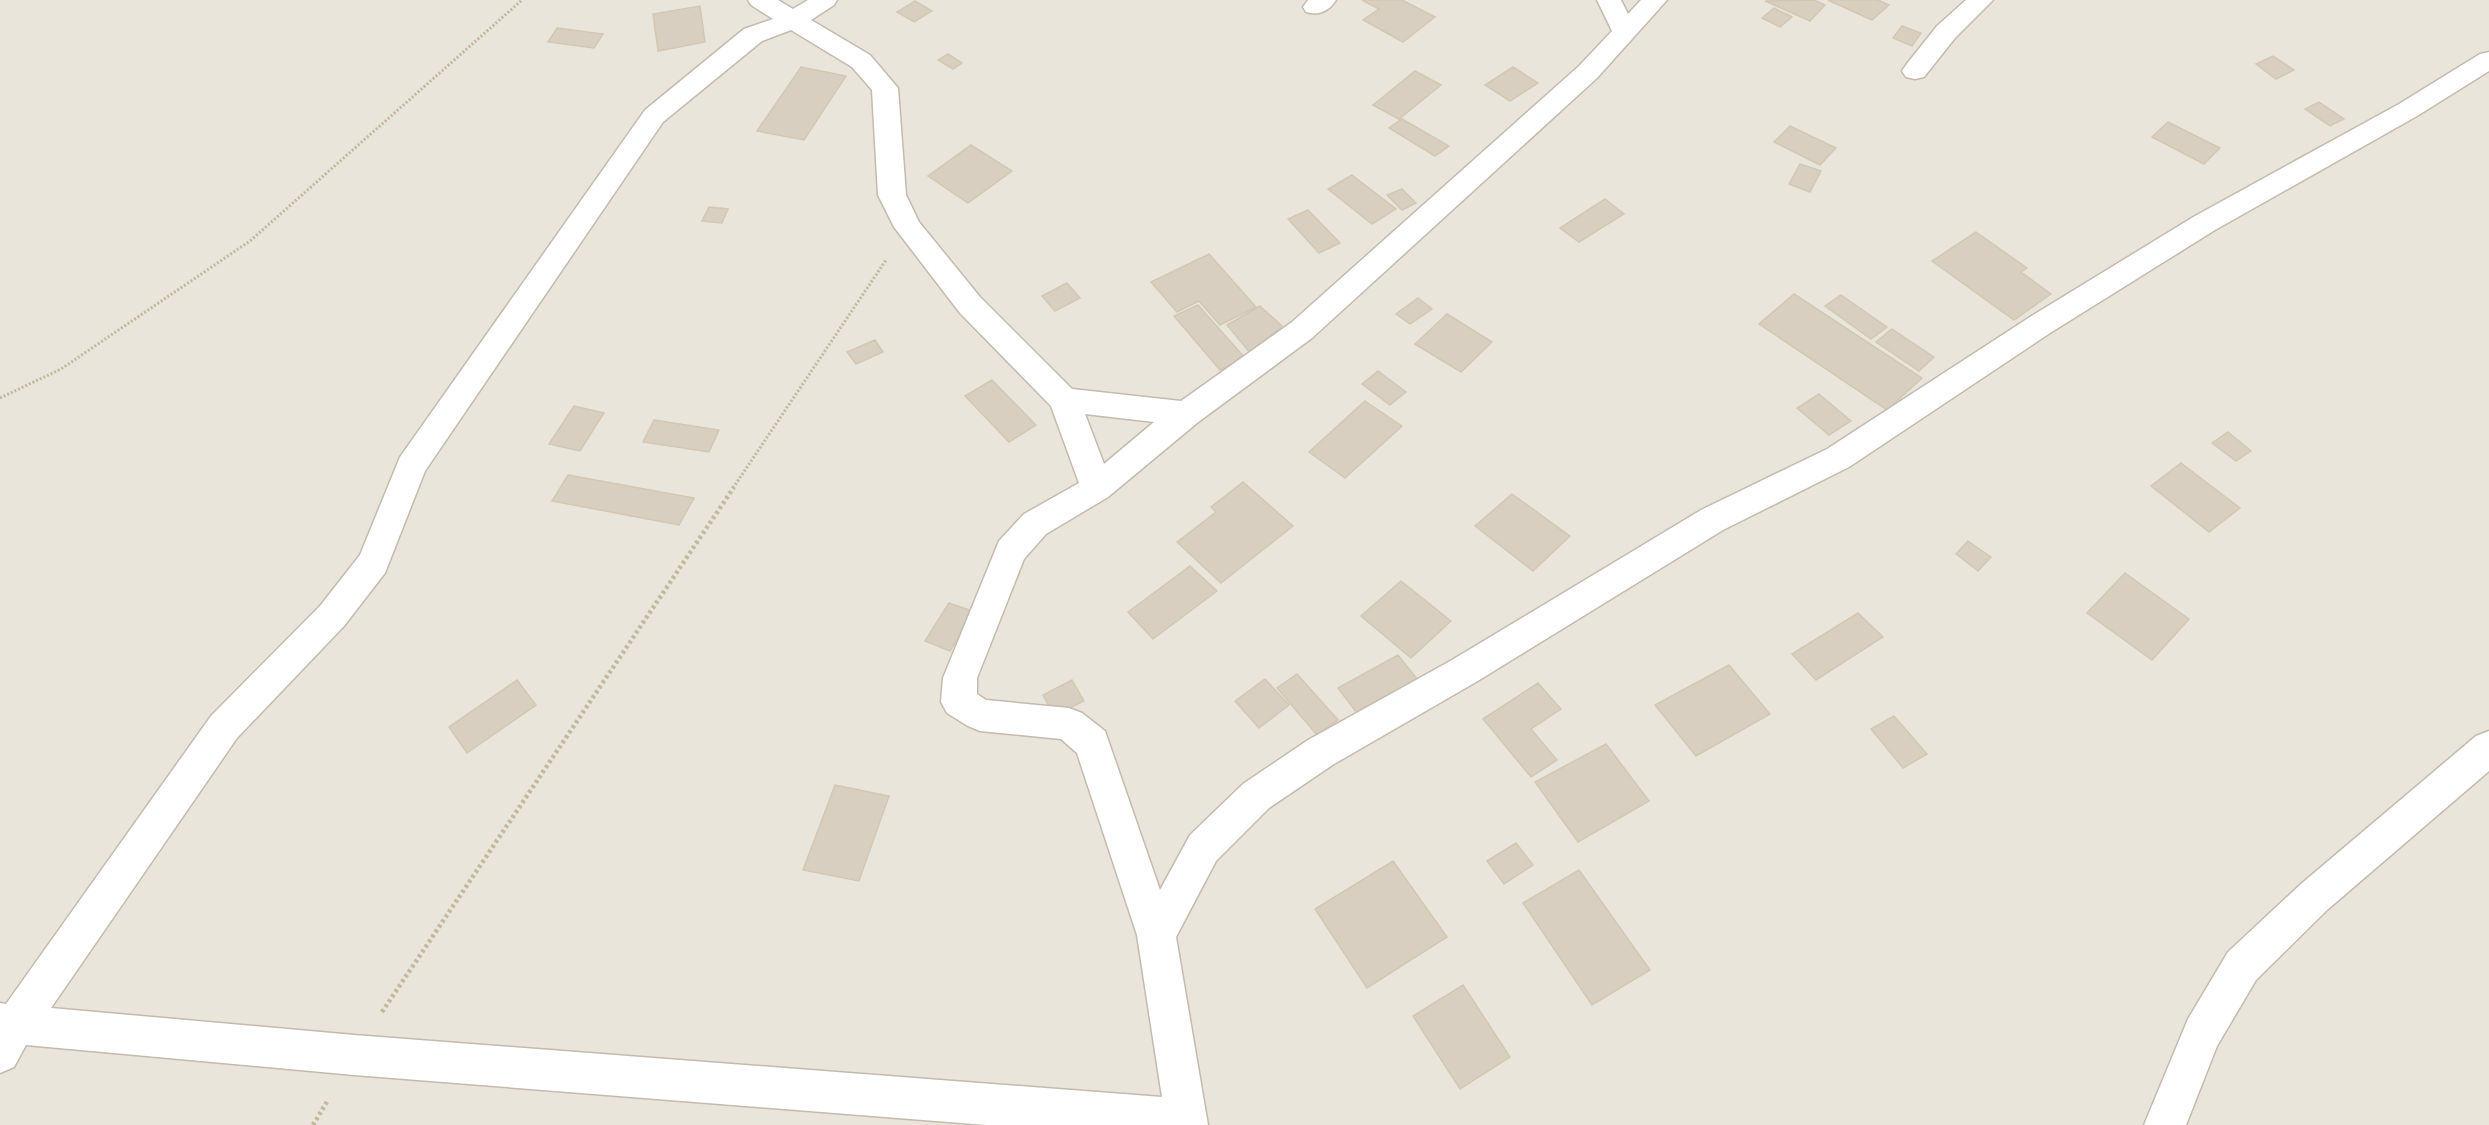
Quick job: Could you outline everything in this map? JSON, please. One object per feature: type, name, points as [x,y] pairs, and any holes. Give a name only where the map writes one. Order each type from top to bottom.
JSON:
[{"type":"street","points":[[760,0],[791,21],[861,61],[885,88],[892,195],[908,227],[970,305],[1065,400],[1097,488]]},
{"type":"street","points":[[5,1033],[224,727],[332,616],[373,562],[411,466],[654,116],[753,35],[791,21],[825,0]]},
{"type":"street","points":[[1609,0],[1624,32]]},
{"type":"street","points":[[5,1033],[354,1055],[1187,1123],[1156,935],[1092,743],[1069,724],[980,715],[959,702],[960,678],[1011,551],[1035,524],[1097,488],[1186,414],[1302,330],[1588,72],[1655,0]]},
{"type":"street","points":[[1915,71],[1946,32],[1981,0]]},
{"type":"street","points":[[1156,935],[1203,848],[1256,796],[1322,752],[1464,671],[1712,520],[1838,458],[2040,325],[2196,229],[2408,110],[2489,60]]},
{"type":"street","points":[[1065,400],[1186,414]]},
{"type":"street","points":[[2165,1125],[2202,1034],[2242,966],[2314,897],[2489,748]]},
{"type":"path","points":[[0,398],[61,369],[250,241],[522,0]]},
{"type":"path","points":[[313,1125],[354,1055],[908,227]]},
{"type":"shaded area","points":[[0,0],[2489,0],[2489,1125],[0,1125]]},
{"type":"building","points":[[1362,0],[1402,0],[1435,17],[1403,42],[1363,20],[1379,9]]},
{"type":"building","points":[[1814,0],[1825,5],[1810,21],[1765,1]]},
{"type":"building","points":[[1828,0],[1878,0],[1889,5],[1872,20]]},
{"type":"building","points":[[915,1],[932,11],[914,22],[897,12]]},
{"type":"building","points":[[700,6],[705,42],[658,51],[653,14]]},
{"type":"building","points":[[1774,8],[1792,17],[1780,27],[1762,18]]},
{"type":"building","points":[[1902,26],[1921,33],[1912,46],[1893,38]]},
{"type":"building","points":[[557,28],[603,34],[594,48],[548,42]]},
{"type":"building","points":[[948,54],[962,63],[953,69],[938,60]]},
{"type":"building","points":[[2273,56],[2294,70],[2276,79],[2256,64]]},
{"type":"building","points":[[801,67],[846,76],[804,140],[757,131]]},
{"type":"building","points":[[1513,67],[1538,83],[1510,101],[1485,85]]},
{"type":"building","points":[[1415,71],[1441,85],[1399,119],[1373,105]]},
{"type":"building","points":[[2319,102],[2344,119],[2330,126],[2305,109]]},
{"type":"building","points":[[1402,119],[1449,146],[1435,156],[1389,128]]},
{"type":"building","points":[[2168,122],[2220,148],[2204,164],[2152,137]]},
{"type":"building","points":[[1790,126],[1836,148],[1820,165],[1774,142]]},
{"type":"building","points":[[971,145],[1012,171],[968,203],[928,176]]},
{"type":"building","points":[[1800,164],[1821,171],[1810,192],[1789,184]]},
{"type":"building","points":[[1352,175],[1396,209],[1372,224],[1328,189]]},
{"type":"building","points":[[1402,189],[1416,203],[1402,210],[1387,195]]},
{"type":"building","points":[[1605,199],[1624,214],[1579,242],[1560,228]]},
{"type":"building","points":[[709,207],[728,209],[722,223],[702,221]]},
{"type":"building","points":[[1308,210],[1340,243],[1319,253],[1288,219]]},
{"type":"building","points":[[1976,232],[2027,268],[2021,272],[2051,294],[2014,320],[1932,261]]},
{"type":"building","points":[[1209,254],[1256,307],[1220,325],[1199,301],[1177,312],[1151,282]]},
{"type":"building","points":[[1067,283],[1080,298],[1055,311],[1042,296]]},
{"type":"building","points":[[1794,294],[1922,378],[1887,410],[1759,324]]},
{"type":"building","points":[[1841,295],[1887,327],[1871,339],[1825,306]]},
{"type":"building","points":[[1418,298],[1432,309],[1410,324],[1396,314]]},
{"type":"building","points":[[1198,305],[1245,358],[1220,370],[1174,316]]},
{"type":"building","points":[[1260,306],[1282,326],[1250,353],[1227,325]]},
{"type":"building","points":[[1447,314],[1492,342],[1461,372],[1415,344]]},
{"type":"building","points":[[1892,329],[1934,357],[1919,371],[1876,342]]},
{"type":"building","points":[[875,340],[883,352],[856,364],[847,352]]},
{"type":"building","points":[[1378,371],[1406,392],[1390,405],[1362,384]]},
{"type":"building","points":[[992,380],[1036,425],[1009,442],[965,396]]},
{"type":"building","points":[[1819,394],[1851,421],[1829,435],[1797,408]]},
{"type":"building","points":[[1365,401],[1402,426],[1345,478],[1309,452]]},
{"type":"building","points":[[574,406],[604,413],[580,451],[549,444]]},
{"type":"building","points":[[654,420],[719,430],[709,452],[643,442]]},
{"type":"building","points":[[2228,432],[2251,451],[2236,461],[2212,443]]},
{"type":"building","points":[[2181,463],[2240,508],[2209,532],[2151,486]]},
{"type":"building","points":[[568,475],[694,498],[679,525],[552,501]]},
{"type":"building","points":[[1243,482],[1293,526],[1221,583],[1177,542],[1216,512],[1211,507]]},
{"type":"building","points":[[1512,494],[1570,536],[1533,571],[1475,526]]},
{"type":"building","points":[[1968,541],[1991,557],[1978,571],[1956,554]]},
{"type":"building","points":[[1190,566],[1217,591],[1153,639],[1128,612]]},
{"type":"building","points":[[2125,573],[2189,619],[2152,660],[2087,613]]},
{"type":"building","points":[[1401,581],[1451,621],[1411,658],[1361,616]]},
{"type":"building","points":[[949,603],[975,612],[950,651],[925,641]]},
{"type":"building","points":[[1858,613],[1883,637],[1816,680],[1792,654]]},
{"type":"building","points":[[1398,655],[1426,690],[1366,725],[1338,688]]},
{"type":"building","points":[[1729,665],[1770,714],[1696,756],[1655,705]]},
{"type":"building","points":[[1297,674],[1338,720],[1317,735],[1277,688]]},
{"type":"building","points":[[1265,679],[1289,705],[1259,728],[1235,701]]},
{"type":"building","points":[[517,680],[536,705],[467,753],[449,727]]},
{"type":"building","points":[[1072,680],[1084,701],[1054,716],[1043,695]]},
{"type":"building","points":[[1538,683],[1561,709],[1531,729],[1557,760],[1531,777],[1483,719]]},
{"type":"building","points":[[1894,716],[1927,754],[1903,768],[1871,729]]},
{"type":"building","points":[[1606,744],[1649,801],[1578,842],[1535,782]]},
{"type":"building","points":[[835,785],[889,796],[859,881],[803,870]]},
{"type":"building","points":[[1516,843],[1533,865],[1504,884],[1487,861]]},
{"type":"building","points":[[1393,861],[1447,937],[1367,988],[1315,909]]},
{"type":"building","points":[[1579,870],[1650,970],[1592,1005],[1523,903]]},
{"type":"building","points":[[1463,985],[1510,1057],[1460,1089],[1413,1016]]}]
